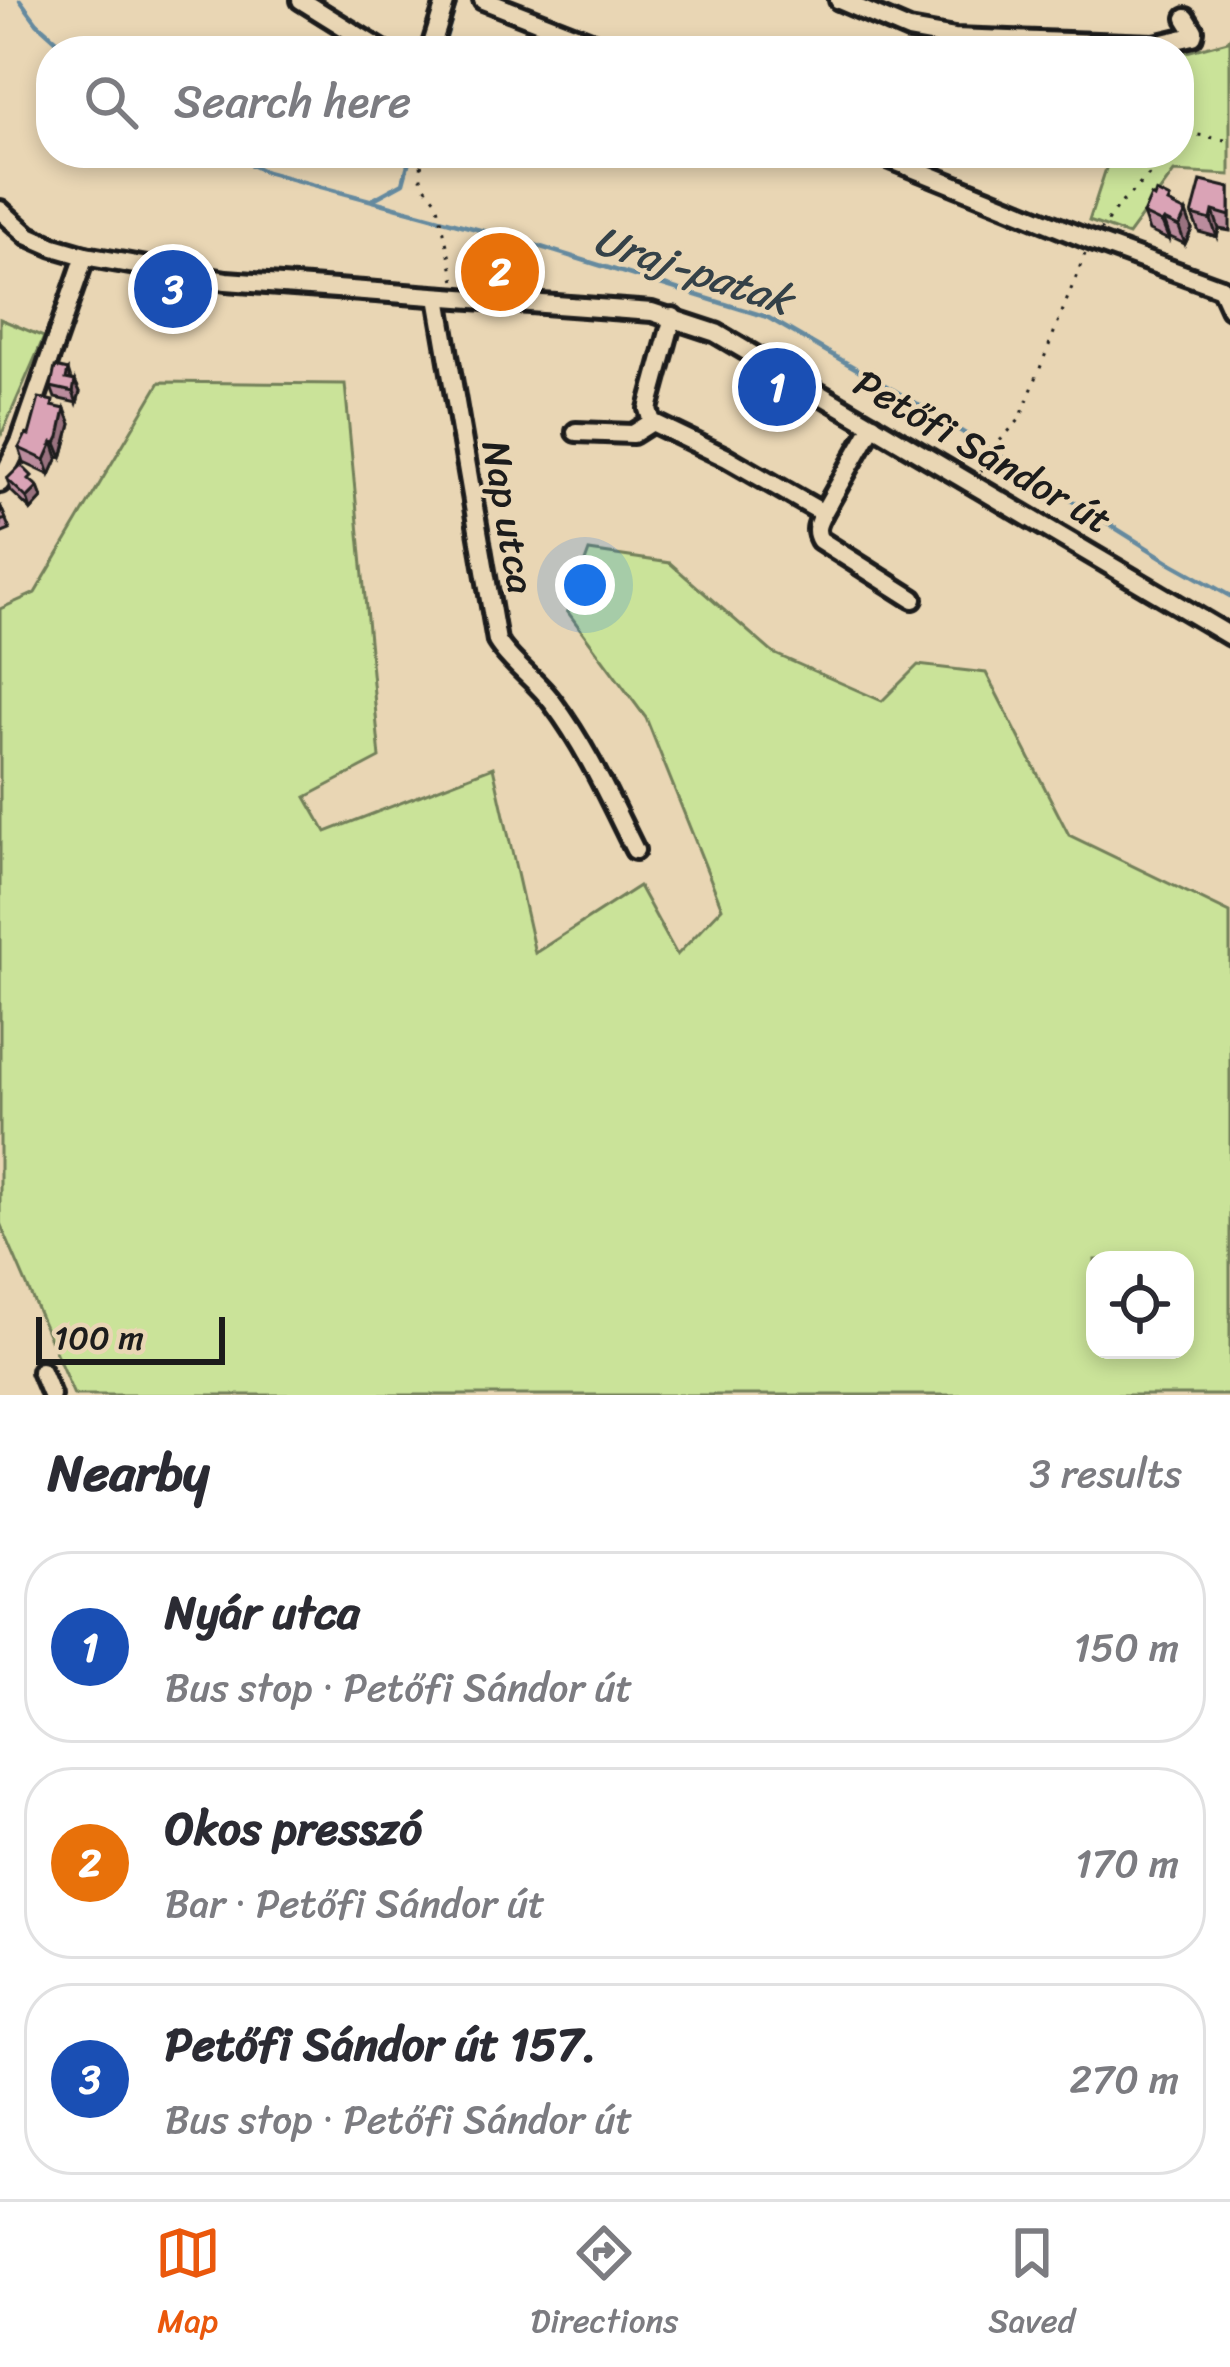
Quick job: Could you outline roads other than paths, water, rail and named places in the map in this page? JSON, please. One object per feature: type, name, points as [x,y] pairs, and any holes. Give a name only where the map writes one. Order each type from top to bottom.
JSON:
[{"type":"street","points":[[301,0],[359,36]]},
{"type":"street","points":[[435,36],[446,0]]},
{"type":"street","points":[[483,0],[575,36]]},
{"type":"street","points":[[839,0],[909,29],[944,36]]},
{"type":"street","points":[[1186,18],[1193,36]]},
{"type":"street","points":[[912,168],[1092,242],[1225,286],[1230,308]]},
{"type":"street","name":"Petőfi Sándor út","points":[[0,210],[29,236],[85,256],[226,281],[590,306],[673,317],[716,333],[1230,636]]},
{"type":"street","points":[[0,483],[21,440],[85,256]]},
{"type":"street","name":"Nap utca","points":[[438,297],[497,641],[542,688],[580,741],[634,850]]},
{"type":"street","points":[[673,317],[648,409],[652,422],[823,513]]},
{"type":"street","points":[[576,432],[633,434],[652,422]]},
{"type":"street","points":[[873,425],[816,528],[820,540],[914,599]]},
{"type":"street","points":[[41,1371],[51,1395]]},
{"type":"waterway","name":"Uraj-patak","points":[[20,0],[51,36]]},
{"type":"waterway","points":[[446,36],[457,0]]},
{"type":"waterway","name":"Uraj-patak","points":[[258,168],[528,243],[767,317],[1230,596]]},
{"type":"waterway","points":[[372,200],[403,183],[407,168]]},
{"type":"place","name":"Okos presszó","points":[[500,272]]},
{"type":"place","name":"Petőfi Sándor út 157.","points":[[173,289]]},
{"type":"place","name":"Nyár utca","points":[[777,387]]}]
